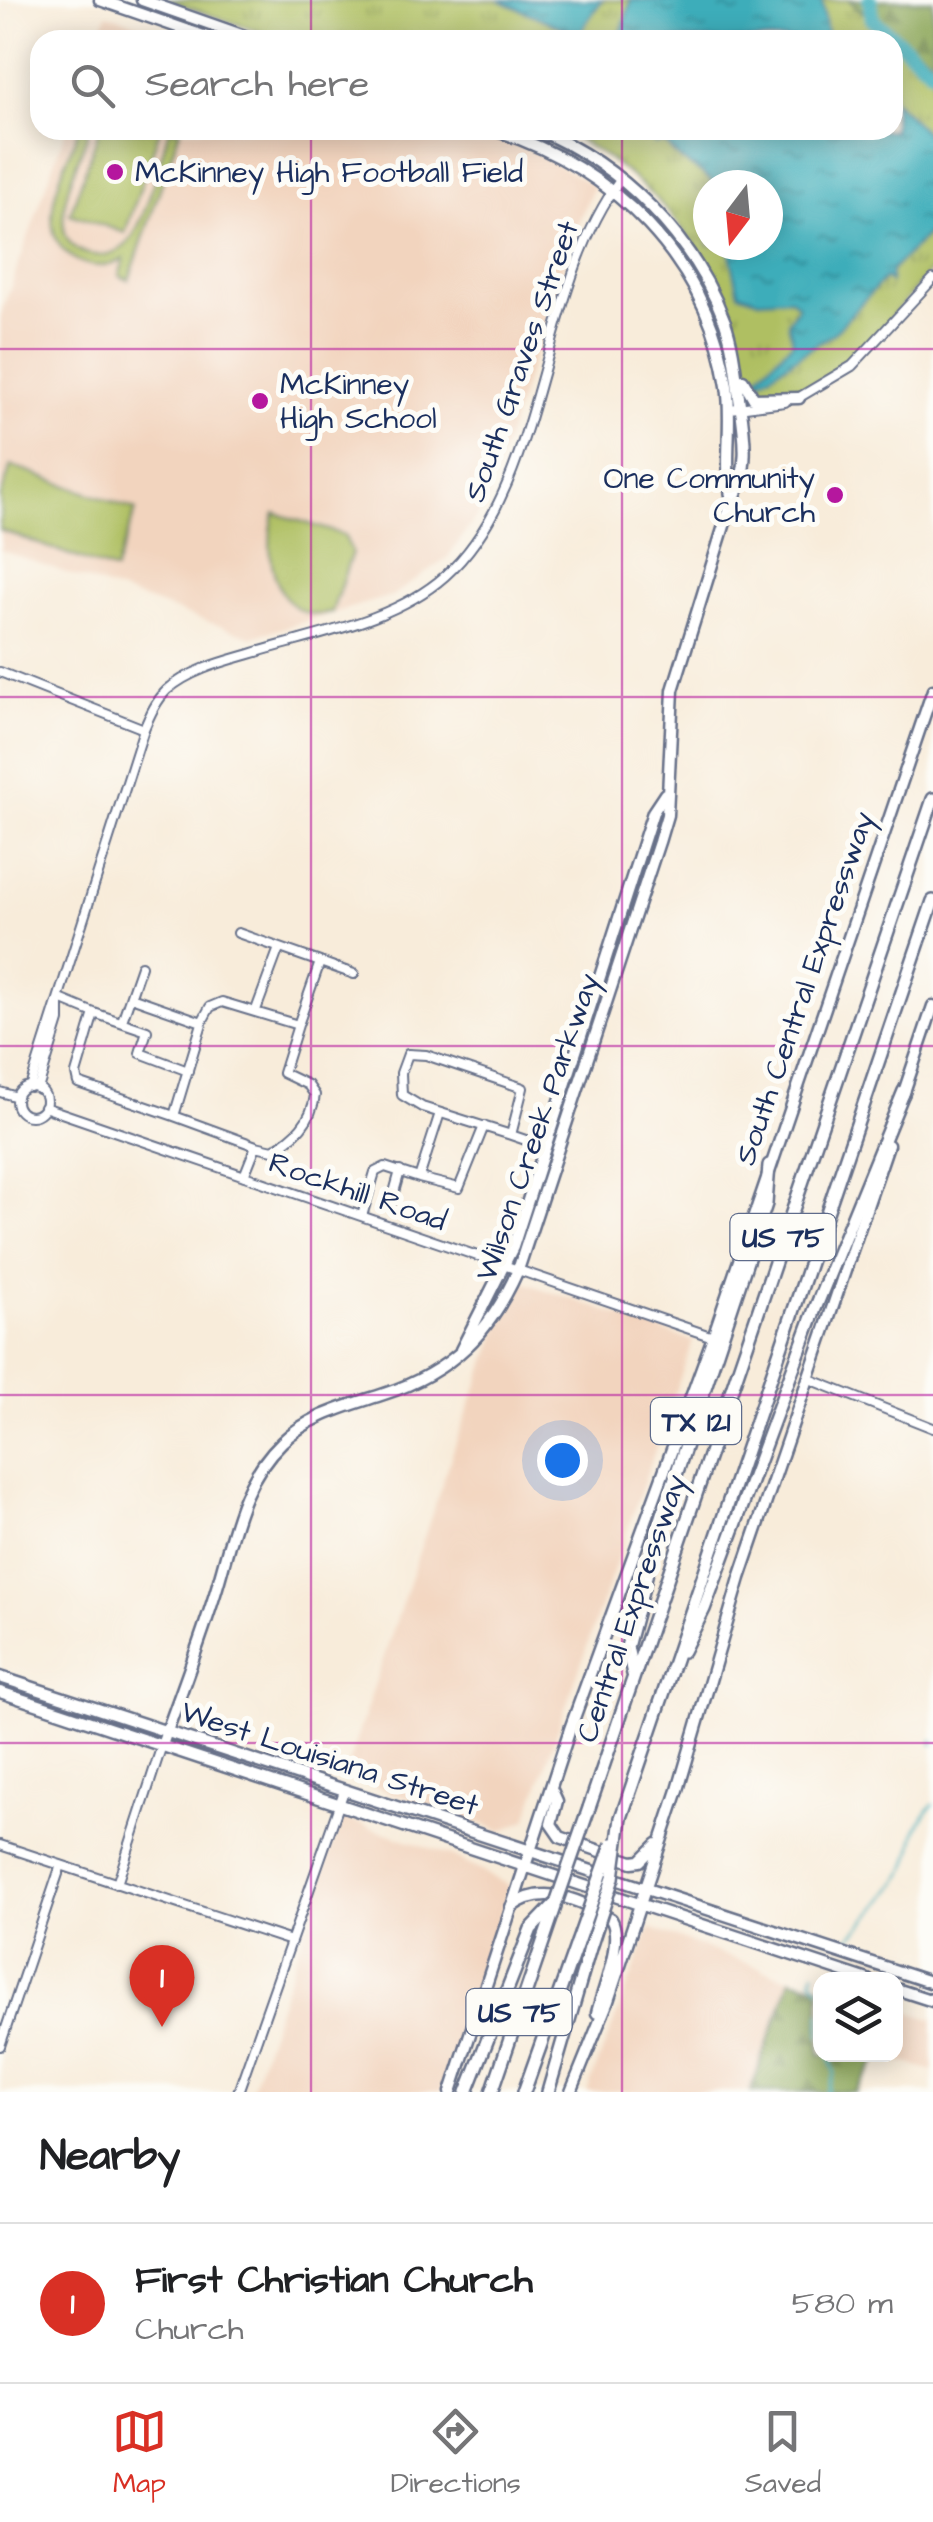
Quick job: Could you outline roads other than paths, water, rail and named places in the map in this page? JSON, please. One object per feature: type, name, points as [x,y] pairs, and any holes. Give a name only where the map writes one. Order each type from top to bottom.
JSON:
[{"type":"highway","name":"Central Expressway","points":[[492,2092],[933,798]]},
{"type":"highway","name":"Central Expressway","points":[[524,2092],[583,1946],[663,1691],[933,901]]},
{"type":"highway","points":[[663,1691],[704,1609],[815,1309],[904,1091]]},
{"type":"highway","name":"TX 121","points":[[634,1676],[627,1647],[661,1520],[766,1204],[769,1166]]},
{"type":"highway","points":[[468,2092],[531,1929],[556,1903]]},
{"type":"highway","points":[[548,2092],[583,1946]]},
{"type":"main road","points":[[100,0],[186,30]]},
{"type":"main road","points":[[142,0],[228,30]]},
{"type":"main road","name":"Wilson Creek Parkway","points":[[522,140],[550,150],[613,190],[653,229],[694,288],[716,338],[736,409]]},
{"type":"main road","name":"Wilson Creek Parkway","points":[[460,1350],[472,1347],[489,1327],[518,1270],[660,842],[667,816],[673,690],[743,469],[734,358],[719,307],[678,238],[621,179],[558,140]]},
{"type":"main road","points":[[719,307],[728,324],[748,396],[763,400],[788,395],[799,398]]},
{"type":"main road","name":"South Central Expressway","points":[[451,2092],[551,1787],[713,1336],[933,690]]},
{"type":"main road","name":"Wilson Creek Parkway","points":[[460,1350],[506,1266],[654,812],[666,793]]},
{"type":"main road","points":[[571,2092],[644,1889],[807,1378],[933,1006]]},
{"type":"main road","points":[[162,1745],[215,1594],[240,1503],[262,1466],[282,1442],[321,1416],[410,1384],[460,1350]]},
{"type":"main road","points":[[3,1678],[1,1692],[524,1869],[843,1972]]},
{"type":"main road","name":"West Louisiana Street","points":[[3,1678],[933,1982]]},
{"type":"main road","points":[[551,1787],[556,1801],[551,1824],[560,1838],[632,1862],[640,1860],[660,1840]]},
{"type":"main road","points":[[512,1908],[528,1894],[546,1892],[597,1910],[616,1927],[586,2058]]},
{"type":"main road","points":[[903,1991],[933,2001]]},
{"type":"street","name":"South Graves Street","points":[[34,1088],[59,1021],[60,1000],[144,729],[158,701],[182,680],[223,662],[401,606],[438,582],[471,548],[500,499],[582,244],[621,179]]},
{"type":"street","points":[[736,409],[799,398],[852,366],[933,279]]},
{"type":"street","points":[[924,289],[933,297]]},
{"type":"street","points":[[0,672],[144,729]]},
{"type":"street","points":[[238,933],[354,974]]},
{"type":"street","points":[[256,1010],[279,948]]},
{"type":"street","points":[[94,1012],[76,1074],[78,1083],[273,1150],[288,1141],[313,1111],[315,1094],[308,1084],[283,1073],[320,962]]},
{"type":"street","points":[[122,1022],[141,966]]},
{"type":"street","points":[[131,996],[202,1022]]},
{"type":"street","points":[[60,1000],[147,1031],[140,1052],[188,1070]]},
{"type":"street","points":[[174,1116],[210,1006],[222,1002],[298,1025]]},
{"type":"street","points":[[511,1135],[523,1088],[426,1054],[408,1054],[402,1095],[440,1113],[546,1147]]},
{"type":"street","points":[[0,1092],[17,1097],[34,1088],[44,1095],[44,1107],[36,1115],[27,1116],[18,1108],[17,1097]]},
{"type":"street","name":"Rockhill Road","points":[[44,1107],[713,1336]]},
{"type":"street","points":[[419,1178],[440,1113]]},
{"type":"street","points":[[362,1216],[375,1172],[385,1167],[459,1188],[484,1126]]},
{"type":"street","points":[[244,1176],[256,1146]]},
{"type":"street","points":[[391,1203],[400,1171]]},
{"type":"street","points":[[807,1378],[933,1428]]},
{"type":"street","points":[[117,1884],[162,1745]]},
{"type":"street","points":[[238,2092],[344,1791]]},
{"type":"street","points":[[0,1845],[291,1941]]},
{"type":"street","points":[[0,2046],[61,1865]]},
{"type":"water","points":[[499,0],[602,0],[581,30],[567,30]]},
{"type":"water","points":[[631,0],[822,0],[826,30],[622,30]]},
{"type":"water","points":[[903,110],[933,140],[933,229],[891,271],[890,282],[885,278],[834,333],[757,383],[755,379],[793,342],[788,322],[798,306],[790,298],[759,300],[739,293],[731,260],[783,260],[783,170],[697,170],[666,143],[654,144],[654,140],[903,140]]},
{"type":"waterway","points":[[870,0],[872,19],[885,30]]},
{"type":"waterway","points":[[903,45],[933,71]]},
{"type":"waterway","points":[[933,1740],[933,1745]]},
{"type":"waterway","points":[[848,1939],[904,1873],[917,1829],[933,1804]]},
{"type":"waterway","points":[[813,1975],[813,1979]]},
{"type":"waterway","points":[[827,2092],[835,2073],[832,2062]]},
{"type":"place","name":"McKinney High Football Field","points":[[115,172]]},
{"type":"place","name":"McKinney High School","points":[[260,401]]},
{"type":"place","name":"One Community Church","points":[[835,495]]},
{"type":"place","name":"First Christian Church","points":[[162,2027]]}]
